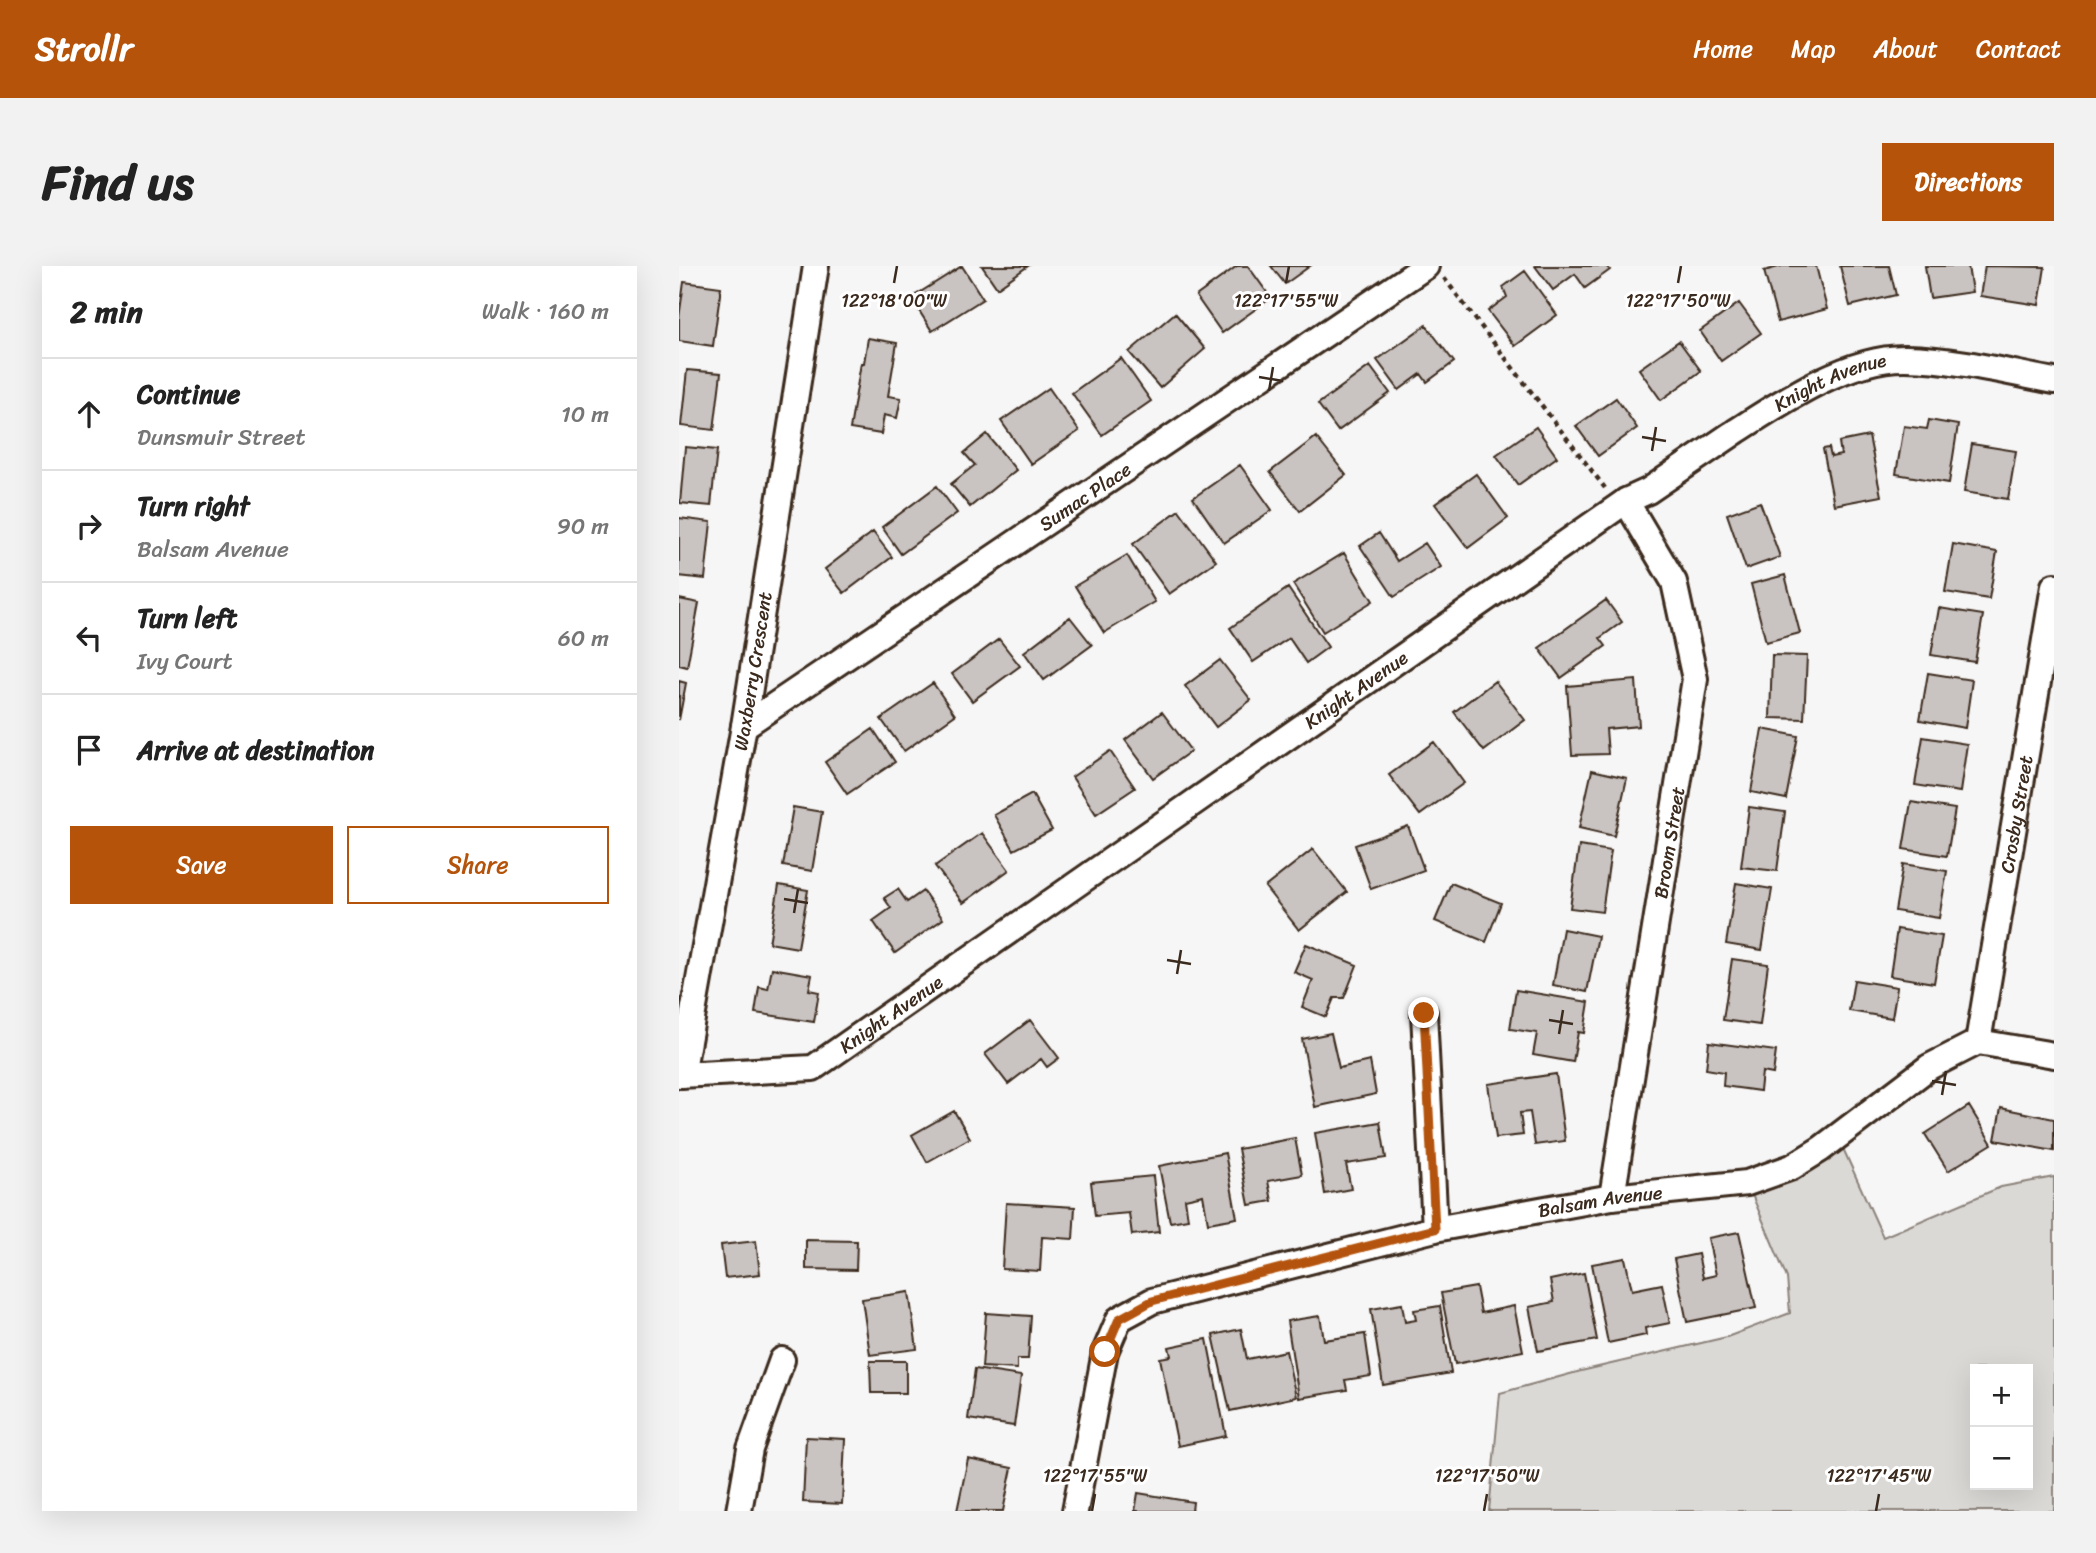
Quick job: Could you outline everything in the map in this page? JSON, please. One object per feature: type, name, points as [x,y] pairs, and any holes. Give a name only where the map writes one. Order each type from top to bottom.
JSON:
[{"type":"street","name":"Waxberry Crescent","points":[[681,1075],[744,726],[816,266]]},
{"type":"street","name":"Sumac Place","points":[[744,726],[1435,271]]},
{"type":"street","name":"Knight Avenue","points":[[681,1075],[813,1068],[1623,504],[1648,491],[1771,409],[1823,379],[1865,364],[1904,358],[1953,363],[2054,381]]},
{"type":"street","name":"Broom Street","points":[[1612,1198],[1695,680],[1674,582],[1623,504]]},
{"type":"street","name":"Crosby Street","points":[[1978,1042],[2054,586]]},
{"type":"street","points":[[1424,1013],[1435,1229]]},
{"type":"street","name":"Balsam Avenue","points":[[1075,1511],[1105,1352],[1119,1319],[1152,1301],[1435,1229],[1612,1198],[1747,1183],[1792,1167],[1821,1149],[1929,1067],[1978,1042]]},
{"type":"street","points":[[1978,1042],[2054,1055]]},
{"type":"street","points":[[739,1511],[750,1450],[782,1360]]},
{"type":"path","points":[[1435,271],[1623,504]]},
{"type":"shaded area","points":[[1837,1135],[1883,1237],[2001,1187],[2054,1177],[2054,1511],[1489,1511],[1500,1393],[1727,1337],[1790,1313],[1787,1278],[1747,1183]]},
{"type":"building","points":[[962,266],[983,299],[932,331],[911,298]]},
{"type":"building","points":[[982,266],[1028,266],[997,288]]},
{"type":"building","points":[[1237,266],[1248,266],[1271,298],[1222,333],[1196,296]]},
{"type":"building","points":[[1271,266],[1310,266],[1285,284]]},
{"type":"building","points":[[1535,266],[1606,266],[1610,270],[1585,288],[1575,274],[1553,290]]},
{"type":"building","points":[[1782,266],[1816,266],[1827,309],[1778,322],[1764,271]]},
{"type":"building","points":[[1840,266],[1889,266],[1896,295],[1850,306]]},
{"type":"building","points":[[1925,266],[1968,266],[1972,292],[1930,298]]},
{"type":"building","points":[[1985,266],[2045,267],[2039,305],[1980,296]]},
{"type":"building","points":[[1525,271],[1557,315],[1515,346],[1488,311],[1507,297],[1503,287]]},
{"type":"building","points":[[684,282],[721,287],[713,346],[679,341]]},
{"type":"building","points":[[1739,303],[1761,333],[1721,361],[1700,331]]},
{"type":"building","points":[[1175,313],[1205,349],[1160,388],[1129,352]]},
{"type":"building","points":[[1426,325],[1454,362],[1427,382],[1421,374],[1399,390],[1377,360]]},
{"type":"building","points":[[868,338],[897,343],[888,396],[901,398],[897,418],[884,415],[881,434],[850,429]]},
{"type":"building","points":[[1679,341],[1701,371],[1661,400],[1639,369]]},
{"type":"building","points":[[1121,358],[1151,401],[1102,435],[1072,393]]},
{"type":"building","points":[[1370,366],[1390,393],[1338,431],[1318,404]]},
{"type":"building","points":[[687,370],[721,373],[714,430],[681,426]]},
{"type":"building","points":[[1049,388],[1079,431],[1031,464],[1001,421]]},
{"type":"building","points":[[1616,398],[1637,428],[1598,456],[1576,426]]},
{"type":"building","points":[[1929,420],[1958,425],[1949,483],[1896,474],[1904,426],[1927,429]]},
{"type":"building","points":[[1536,427],[1557,457],[1518,485],[1496,455]]},
{"type":"building","points":[[987,434],[1016,470],[970,507],[951,484],[975,465],[964,453]]},
{"type":"building","points":[[1869,436],[1881,496],[1834,505],[1823,449],[1829,448],[1831,457],[1841,455],[1839,442]]},
{"type":"building","points":[[1316,437],[1346,475],[1300,511],[1270,472]]},
{"type":"building","points":[[1972,444],[2016,451],[2008,499],[1964,492]]},
{"type":"building","points":[[685,447],[717,450],[711,506],[680,503]]},
{"type":"building","points":[[1240,465],[1272,510],[1224,543],[1193,498]]},
{"type":"building","points":[[1476,474],[1508,518],[1468,548],[1435,504]]},
{"type":"building","points":[[937,486],[957,513],[901,554],[882,527]]},
{"type":"building","points":[[1760,502],[1780,557],[1746,569],[1727,514]]},
{"type":"building","points":[[1179,510],[1216,561],[1169,594],[1133,544]]},
{"type":"building","points":[[679,518],[711,522],[705,579],[679,576]]},
{"type":"building","points":[[873,532],[892,557],[844,593],[825,569]]},
{"type":"building","points":[[1379,533],[1397,561],[1425,543],[1441,567],[1394,597],[1360,546]]},
{"type":"building","points":[[1953,544],[1997,552],[1989,599],[1945,592]]},
{"type":"building","points":[[1344,553],[1373,601],[1323,632],[1293,584]]},
{"type":"building","points":[[1127,555],[1155,602],[1104,633],[1075,586]]},
{"type":"building","points":[[1785,575],[1800,633],[1766,642],[1751,584]]},
{"type":"building","points":[[1288,588],[1328,647],[1306,663],[1289,638],[1253,662],[1230,628]]},
{"type":"building","points":[[679,599],[699,603],[687,667],[679,665]]},
{"type":"building","points":[[1606,600],[1622,622],[1600,638],[1606,646],[1561,678],[1539,648]]},
{"type":"building","points":[[1939,608],[1983,615],[1975,662],[1931,655]]},
{"type":"building","points":[[1070,617],[1092,645],[1044,680],[1024,652]]},
{"type":"building","points":[[999,639],[1020,666],[972,701],[952,674]]},
{"type":"building","points":[[1772,655],[1807,656],[1804,719],[1770,718]]},
{"type":"building","points":[[1220,660],[1251,700],[1216,727],[1185,686]]},
{"type":"building","points":[[1928,673],[1972,680],[1965,728],[1920,720]]},
{"type":"building","points":[[1636,680],[1639,726],[1606,729],[1608,754],[1572,755],[1567,686]]},
{"type":"building","points":[[679,681],[686,683],[679,720]]},
{"type":"building","points":[[1495,681],[1525,720],[1484,751],[1454,712]]},
{"type":"building","points":[[933,683],[955,715],[904,751],[881,719]]},
{"type":"building","points":[[1162,712],[1191,751],[1153,778],[1125,740]]},
{"type":"building","points":[[873,729],[895,762],[847,794],[825,762]]},
{"type":"building","points":[[1762,729],[1798,736],[1786,799],[1751,792]]},
{"type":"building","points":[[1923,737],[1967,744],[1960,792],[1915,785]]},
{"type":"building","points":[[1434,742],[1464,783],[1420,815],[1389,775]]},
{"type":"building","points":[[1110,751],[1135,788],[1096,814],[1072,777]]},
{"type":"building","points":[[1592,770],[1627,778],[1614,836],[1579,828]]},
{"type":"building","points":[[1032,794],[1052,830],[1014,850],[994,815]]},
{"type":"building","points":[[1911,802],[1955,809],[1947,856],[1903,849]]},
{"type":"building","points":[[793,807],[822,812],[812,871],[783,866]]},
{"type":"building","points":[[1749,807],[1785,812],[1777,871],[1741,867]]},
{"type":"building","points":[[1408,826],[1424,870],[1371,889],[1355,845]]},
{"type":"building","points":[[982,833],[1009,870],[963,903],[935,866]]},
{"type":"building","points":[[1579,846],[1611,851],[1602,912],[1570,908]]},
{"type":"building","points":[[1313,849],[1347,892],[1299,930],[1265,887]]},
{"type":"building","points":[[1903,864],[1947,871],[1939,918],[1895,911]]},
{"type":"building","points":[[1451,883],[1501,903],[1486,942],[1435,921]]},
{"type":"building","points":[[1736,883],[1772,889],[1762,950],[1726,944]]},
{"type":"building","points":[[779,885],[808,890],[798,948],[769,943]]},
{"type":"building","points":[[898,889],[907,902],[923,891],[943,919],[895,953],[873,921],[891,908],[884,898]]},
{"type":"building","points":[[1563,929],[1598,936],[1587,992],[1553,985]]},
{"type":"building","points":[[1897,929],[1942,936],[1934,983],[1890,976]]},
{"type":"building","points":[[1306,944],[1357,965],[1344,998],[1334,998],[1326,1017],[1302,1007],[1313,980],[1294,972]]},
{"type":"building","points":[[1732,959],[1768,964],[1760,1025],[1723,1020]]},
{"type":"building","points":[[772,968],[812,975],[809,990],[819,992],[814,1022],[755,1013],[759,987],[768,989]]},
{"type":"building","points":[[1854,980],[1897,987],[1892,1018],[1849,1011]]},
{"type":"building","points":[[1516,990],[1589,1002],[1584,1033],[1578,1032],[1573,1062],[1533,1055],[1537,1033],[1510,1029]]},
{"type":"building","points":[[1030,1020],[1059,1058],[1047,1067],[1041,1059],[1008,1084],[985,1054]]},
{"type":"building","points":[[1331,1033],[1339,1068],[1370,1061],[1376,1094],[1315,1107],[1302,1039]]},
{"type":"building","points":[[1709,1042],[1776,1051],[1773,1074],[1762,1072],[1760,1091],[1723,1086],[1724,1072],[1706,1069]]},
{"type":"building","points":[[1556,1074],[1565,1141],[1535,1145],[1530,1112],[1520,1113],[1523,1135],[1496,1138],[1488,1084]]},
{"type":"building","points":[[1969,1106],[1992,1144],[1948,1171],[1925,1134]]},
{"type":"building","points":[[2001,1108],[2054,1119],[2054,1151],[1995,1140]]},
{"type":"building","points":[[954,1111],[970,1138],[927,1162],[912,1135]]},
{"type":"building","points":[[1380,1122],[1386,1158],[1346,1164],[1351,1189],[1325,1194],[1315,1133]]},
{"type":"building","points":[[1295,1138],[1302,1175],[1268,1181],[1272,1201],[1249,1205],[1238,1149]]},
{"type":"building","points":[[1225,1153],[1237,1218],[1208,1223],[1203,1195],[1185,1199],[1188,1219],[1170,1222],[1159,1166]]},
{"type":"building","points":[[1153,1176],[1159,1232],[1132,1235],[1129,1213],[1095,1216],[1091,1182]]},
{"type":"building","points":[[1006,1203],[1075,1207],[1073,1239],[1042,1237],[1040,1271],[1002,1269]]},
{"type":"building","points":[[1739,1232],[1756,1308],[1687,1322],[1674,1259],[1698,1254],[1703,1278],[1716,1275],[1708,1238]]},
{"type":"building","points":[[806,1240],[857,1241],[856,1270],[806,1269]]},
{"type":"building","points":[[756,1241],[760,1274],[725,1278],[721,1245]]},
{"type":"building","points":[[1625,1258],[1632,1290],[1662,1284],[1670,1323],[1645,1328],[1646,1335],[1608,1343],[1592,1264]]},
{"type":"building","points":[[1584,1273],[1597,1340],[1538,1351],[1529,1307],[1554,1302],[1550,1280]]},
{"type":"building","points":[[1476,1287],[1481,1313],[1514,1306],[1523,1351],[1455,1364],[1441,1293]]},
{"type":"building","points":[[909,1292],[917,1349],[870,1355],[862,1299]]},
{"type":"building","points":[[1402,1304],[1405,1322],[1416,1320],[1414,1310],[1440,1306],[1451,1373],[1383,1385],[1371,1309]]},
{"type":"building","points":[[986,1313],[1031,1316],[1028,1359],[1017,1359],[1017,1369],[982,1367]]},
{"type":"building","points":[[1320,1316],[1324,1340],[1365,1334],[1371,1376],[1345,1380],[1347,1390],[1299,1398],[1287,1321]]},
{"type":"building","points":[[1241,1329],[1247,1359],[1286,1351],[1296,1397],[1230,1411],[1213,1335]]},
{"type":"building","points":[[1207,1339],[1226,1436],[1178,1446],[1160,1358],[1171,1356],[1169,1347]]},
{"type":"building","points":[[870,1361],[906,1361],[906,1393],[871,1393]]},
{"type":"building","points":[[975,1369],[1021,1376],[1014,1426],[968,1419]]},
{"type":"building","points":[[806,1437],[845,1439],[842,1504],[803,1502]]},
{"type":"building","points":[[968,1459],[1012,1468],[1003,1511],[957,1511]]},
{"type":"building","points":[[1138,1493],[1193,1502],[1192,1511],[1135,1511]]},
{"type":"route","points":[[1105,1352],[1119,1319],[1152,1301],[1435,1229],[1424,1013]]}]
